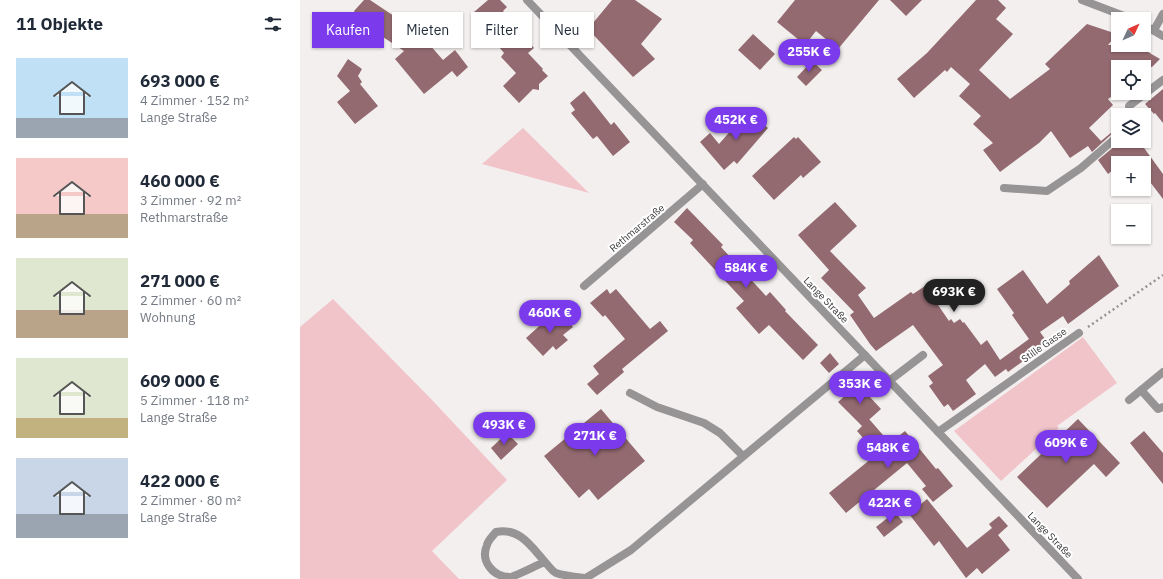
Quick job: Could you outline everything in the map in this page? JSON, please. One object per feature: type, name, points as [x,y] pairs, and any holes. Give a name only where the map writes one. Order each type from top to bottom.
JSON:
[{"type":"street","name":"Lange Straße","points":[[527,0],[1078,579]]},
{"type":"street","points":[[1082,0],[1114,12]]},
{"type":"street","points":[[1154,30],[1163,14]]},
{"type":"street","points":[[1151,28],[1163,36]]},
{"type":"street","points":[[1129,108],[1129,106],[1163,80]]},
{"type":"street","points":[[1004,188],[1047,191],[1081,168],[1111,142]]},
{"type":"street","name":"Rethmarstraße","points":[[584,286],[703,184]]},
{"type":"street","name":"Stille Gasse","points":[[938,432],[1079,333]]},
{"type":"street","points":[[545,562],[512,577],[502,576],[493,572],[487,563],[484,554],[487,544],[496,532],[510,530],[520,535],[545,562],[554,573],[586,578],[631,550],[865,355]]},
{"type":"street","points":[[889,380],[923,355]]},
{"type":"street","points":[[1129,400],[1163,372]]},
{"type":"street","points":[[1141,390],[1158,408],[1163,407]]},
{"type":"street","points":[[630,393],[657,407],[704,423],[720,433],[743,456]]},
{"type":"path","name":"Stille Gasse","points":[[1079,333],[1163,275]]},
{"type":"shaded area","points":[[523,128],[589,193],[482,164]]},
{"type":"shaded area","points":[[333,299],[433,401],[507,480],[432,551],[459,579],[300,579],[300,327]]},
{"type":"shaded area","points":[[1083,337],[1117,383],[1057,426],[1059,428],[1001,481],[954,431]]},
{"type":"building","points":[[364,0],[370,0],[392,15],[392,43],[384,38],[384,12],[354,11]]},
{"type":"building","points":[[488,0],[500,0],[507,7],[503,11],[504,12],[474,12]]},
{"type":"building","points":[[612,0],[635,0],[662,19],[641,44],[655,59],[633,77],[594,35],[594,22]]},
{"type":"building","points":[[795,0],[879,0],[838,49],[816,31],[805,45],[777,22]]},
{"type":"building","points":[[890,0],[922,0],[906,16]]},
{"type":"building","points":[[976,0],[998,0],[1006,8],[996,19],[1013,34],[979,70],[1010,99],[1050,69],[1045,64],[1087,24],[1111,32],[1111,41],[1108,45],[1111,45],[1111,52],[1148,52],[1160,59],[1152,67],[1151,60],[1111,60],[1111,97],[1108,99],[1113,105],[1089,128],[1101,141],[1111,133],[1111,135],[1092,152],[1088,146],[1070,158],[1051,131],[1039,143],[1000,172],[983,150],[993,143],[973,124],[981,116],[959,96],[970,84],[951,67],[947,72],[945,70],[914,98],[897,79],[927,53]]},
{"type":"building","points":[[753,34],[775,54],[760,70],[738,50]]},
{"type":"building","points":[[532,46],[534,48],[528,53],[548,76],[539,84],[539,90],[533,89],[519,103],[503,86],[516,73],[501,57],[504,53],[500,48],[532,48]]},
{"type":"building","points":[[400,48],[432,48],[443,60],[455,50],[468,67],[457,77],[452,71],[424,94],[395,59],[404,51]]},
{"type":"building","points":[[348,59],[362,69],[358,76],[362,82],[360,84],[378,106],[355,124],[337,102],[350,91],[337,76]]},
{"type":"building","points":[[812,61],[822,70],[806,86],[797,77]]},
{"type":"building","points":[[1163,89],[1163,123],[1155,113],[1154,114],[1151,111],[1151,108],[1149,108],[1145,104]]},
{"type":"building","points":[[584,91],[611,125],[614,122],[630,142],[613,156],[597,136],[593,139],[571,113],[575,110],[570,103]]},
{"type":"building","points":[[748,111],[768,128],[737,164],[734,161],[724,170],[700,142],[710,133],[719,144]]},
{"type":"building","points":[[794,137],[796,139],[798,137],[821,162],[803,178],[801,175],[774,200],[752,176]]},
{"type":"building","points":[[1113,148],[1144,148],[1150,156],[1111,156],[1111,172],[1108,174],[1098,160]]},
{"type":"building","points":[[1151,158],[1163,174],[1163,199],[1151,183]]},
{"type":"building","points":[[835,202],[857,226],[830,251],[866,288],[858,295],[874,318],[911,292],[913,294],[925,286],[949,321],[951,319],[954,323],[960,319],[963,323],[964,322],[981,345],[987,340],[1000,360],[1029,339],[1012,315],[1014,313],[997,289],[1023,270],[1047,304],[1070,284],[1069,281],[1099,255],[1119,286],[1068,324],[1063,316],[1040,332],[1048,343],[1008,372],[1006,369],[995,377],[985,364],[966,380],[976,394],[953,411],[948,404],[944,407],[929,386],[933,383],[928,376],[943,365],[913,325],[876,351],[850,315],[854,312],[821,278],[829,270],[798,235]]},
{"type":"building","points":[[687,208],[723,245],[721,247],[766,296],[770,292],[786,310],[785,311],[818,345],[803,360],[769,325],[759,334],[736,308],[744,301],[690,243],[693,240],[674,222]]},
{"type":"building","points":[[607,289],[610,294],[616,289],[650,329],[660,321],[668,331],[622,369],[624,372],[597,395],[587,384],[599,374],[593,366],[625,339],[605,315],[603,317],[590,303]]},
{"type":"building","points":[[557,310],[573,327],[563,335],[568,340],[556,350],[553,346],[543,356],[526,338]]},
{"type":"building","points":[[830,353],[839,364],[829,373],[820,363]]},
{"type":"building","points":[[858,384],[881,409],[862,426],[838,402]]},
{"type":"building","points":[[601,409],[645,461],[598,500],[589,489],[579,498],[544,456]]},
{"type":"building","points":[[869,419],[890,443],[905,431],[936,469],[938,468],[953,486],[933,502],[922,489],[926,486],[907,463],[846,513],[829,493],[877,454],[857,431]]},
{"type":"building","points":[[1078,419],[1120,463],[1106,477],[1094,464],[1047,508],[1017,477]]},
{"type":"building","points":[[1144,431],[1163,453],[1163,484],[1130,443]]},
{"type":"building","points":[[507,433],[518,444],[501,460],[491,448]]},
{"type":"building","points":[[927,499],[967,548],[992,528],[989,524],[999,516],[1008,526],[998,535],[1010,550],[982,574],[977,568],[966,578],[939,541],[934,546],[909,514]]},
{"type":"building","points":[[895,512],[903,522],[884,537],[876,527]]}]
